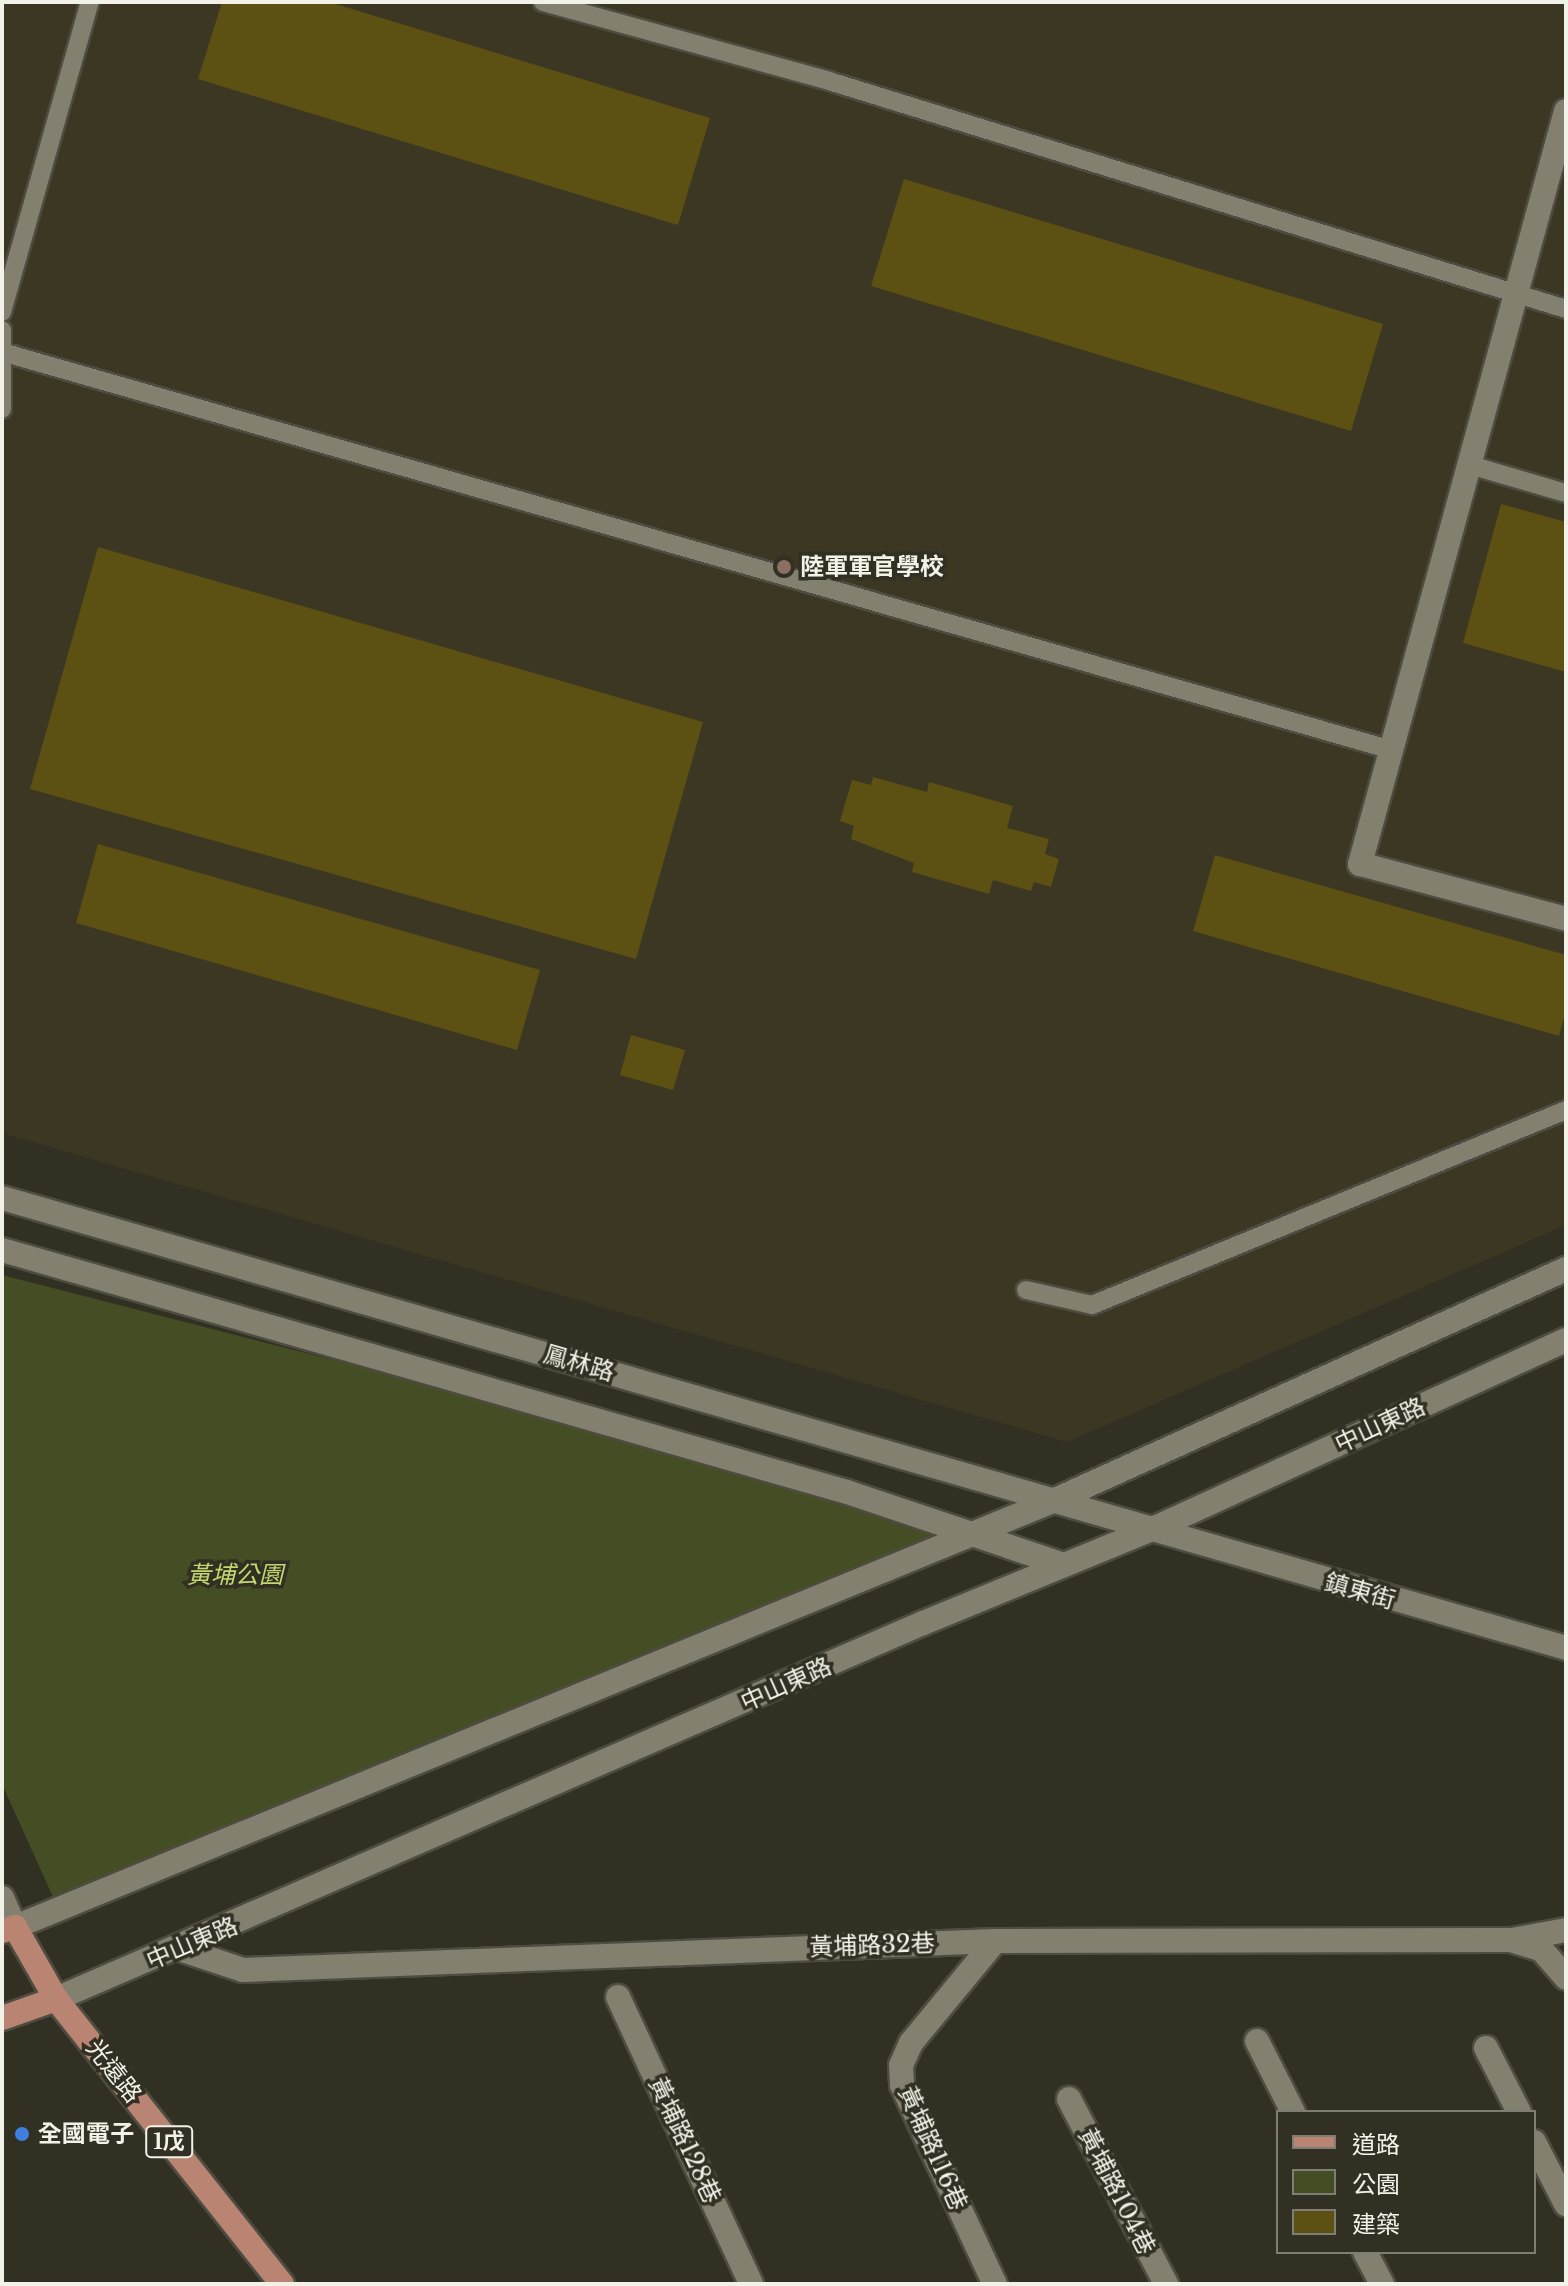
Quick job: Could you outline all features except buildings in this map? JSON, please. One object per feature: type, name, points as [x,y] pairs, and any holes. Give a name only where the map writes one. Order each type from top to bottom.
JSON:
[{"type":"main road","name":"光遠路","points":[[9,1929],[56,1999],[282,2284]]},
{"type":"main road","name":"中山東路","points":[[2,2018],[56,1999]]},
{"type":"street","points":[[1566,111],[1360,864],[1566,919]]},
{"type":"street","name":"鳳林路","points":[[2,1198],[1155,1528]]},
{"type":"street","points":[[2,1250],[847,1492],[966,1536],[1061,1564]]},
{"type":"street","points":[[2,1898],[9,1929],[1055,1500],[1566,1269]]},
{"type":"street","name":"中山東路","points":[[56,1999],[180,1949],[1061,1564],[1155,1528],[1566,1340]]},
{"type":"street","name":"鎮東街","points":[[1155,1528],[1566,1648]]},
{"type":"street","name":"黃埔路32巷","points":[[180,1949],[243,1970],[995,1941],[1512,1940],[1566,1930]]},
{"type":"street","points":[[1512,1940],[1541,1949],[1566,1978]]},
{"type":"street","name":"黃埔路116巷","points":[[995,1941],[911,2043],[901,2065],[902,2085],[995,2284]]},
{"type":"street","name":"黃埔路128巷","points":[[618,1997],[751,2284]]},
{"type":"street","points":[[1257,2041],[1292,2110]]},
{"type":"street","points":[[1486,2048],[1518,2110]]},
{"type":"street","name":"黃埔路104巷","points":[[1069,2099],[1166,2284]]},
{"type":"street","points":[[1536,2146],[1566,2204]]},
{"type":"street","points":[[1366,2254],[1382,2284]]},
{"type":"lane","points":[[2,312],[90,2]]},
{"type":"lane","points":[[543,2],[829,81],[1566,309]]},
{"type":"lane","points":[[2,330],[2,409]]},
{"type":"lane","points":[[3,352],[1392,750]]},
{"type":"lane","points":[[1470,465],[1566,493]]},
{"type":"lane","points":[[1026,1290],[1092,1305],[1566,1110]]},
{"type":"shaded area","name":"陸軍軍官學校","points":[[2,2],[1566,2],[1566,1225],[1067,1442],[2,1133]]},
{"type":"green space","name":"黃埔公園","points":[[2,1275],[847,1492],[966,1536],[53,1897],[2,1784]]},
{"type":"place","name":"陸軍軍官學校","points":[[784,567]]},
{"type":"place","name":"全國電子","points":[[22,2134]]}]
